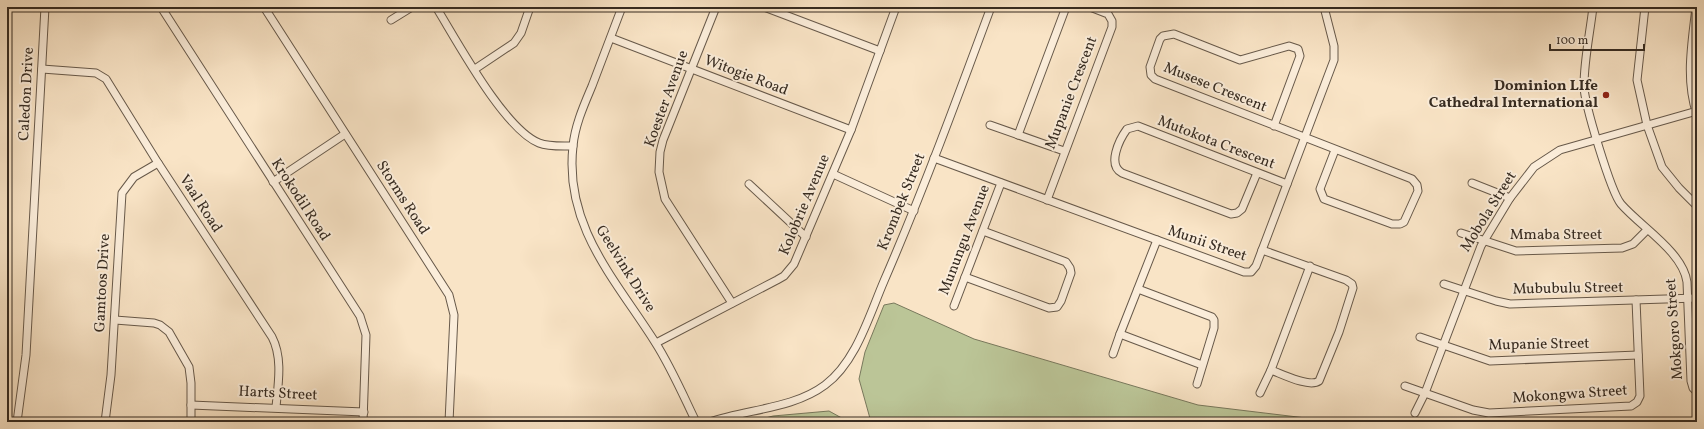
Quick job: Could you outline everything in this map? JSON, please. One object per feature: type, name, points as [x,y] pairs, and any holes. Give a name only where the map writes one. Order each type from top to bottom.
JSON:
[{"type":"street","name":"Caledon Drive","points":[[17,422],[26,355],[45,7]]},
{"type":"street","name":"Krokodil Road","points":[[161,7],[363,322],[366,343],[363,422]]},
{"type":"street","name":"Storms Road","points":[[264,7],[452,301],[454,315],[449,422]]},
{"type":"street","points":[[391,20],[412,7]]},
{"type":"street","points":[[436,7],[507,118],[528,137],[540,144],[573,146]]},
{"type":"street","points":[[475,69],[514,43],[520,33],[530,7]]},
{"type":"street","name":"Geelvink Drive","points":[[622,7],[582,111],[573,146],[572,188],[582,225],[593,246],[656,343],[696,422]]},
{"type":"street","name":"Koester Avenue","points":[[716,7],[690,69],[660,152],[660,180],[670,207],[732,303]]},
{"type":"street","points":[[764,7],[880,51]]},
{"type":"street","name":"Kolobrie Avenue","points":[[656,343],[784,276],[794,264],[851,130],[896,7]]},
{"type":"street","name":"Krombek Street","points":[[710,422],[748,411],[796,400],[814,393],[831,380],[844,366],[851,354],[914,211],[991,7]]},
{"type":"street","points":[[1018,135],[1066,7]]},
{"type":"street","name":"Mupanie Crescent","points":[[1047,200],[1064,151],[1112,27],[1112,21],[1108,14],[1090,7]]},
{"type":"street","name":"Munii Street","points":[[934,158],[1244,272],[1248,272],[1255,269],[1305,138],[1335,53],[1324,7]]},
{"type":"street","name":"Mokgoro Street","points":[[1593,7],[1584,87],[1589,112],[1616,197],[1681,263],[1686,274],[1690,381],[1693,388],[1697,392]]},
{"type":"street","points":[[1645,7],[1637,80],[1647,125],[1655,152],[1662,167],[1679,188],[1697,206]]},
{"type":"street","points":[[1696,7],[1690,76],[1696,112]]},
{"type":"street","name":"Musese Crescent","points":[[1274,126],[1300,56],[1298,49],[1289,46],[1240,60],[1174,34],[1163,36],[1160,39],[1150,67],[1152,77],[1274,126],[1335,150],[1414,180],[1418,191],[1404,222],[1400,224],[1392,224],[1324,199],[1320,189],[1335,150]]},
{"type":"street","name":"Witogie Road","points":[[610,38],[851,130]]},
{"type":"street","name":"Vaal Road","points":[[42,69],[96,73],[104,77],[276,344],[278,371],[276,407]]},
{"type":"street","name":"Mobola Street","points":[[1415,413],[1425,393],[1473,262],[1510,198],[1528,174],[1541,161],[1560,150],[1597,137],[1696,112]]},
{"type":"street","points":[[990,125],[1064,151]]},
{"type":"street","name":"Mutokota Crescent","points":[[1257,173],[1242,209],[1237,213],[1231,214],[1117,170],[1114,165],[1114,159],[1125,131],[1129,127],[1135,126],[1287,184]]},
{"type":"street","points":[[273,182],[345,134]]},
{"type":"street","name":"Gamtoos Drive","points":[[105,422],[111,375],[122,193],[134,177],[158,163]]},
{"type":"street","points":[[833,174],[914,211]]},
{"type":"street","name":"Munungu Avenue","points":[[954,306],[1001,183]]},
{"type":"street","points":[[1472,183],[1510,198]]},
{"type":"street","points":[[749,184],[806,237]]},
{"type":"street","name":"Mmaba Street","points":[[1461,233],[1516,251],[1628,247],[1647,230]]},
{"type":"street","points":[[965,277],[1049,308],[1056,307],[1061,301],[1071,272],[1066,262],[983,231]]},
{"type":"street","points":[[1113,354],[1157,240]]},
{"type":"street","points":[[1262,250],[1310,266],[1346,280],[1353,285],[1353,294],[1322,376],[1317,383],[1308,383],[1271,370]]},
{"type":"street","points":[[1260,393],[1271,370],[1310,266]]},
{"type":"street","name":"Mububulu Street","points":[[1444,284],[1510,304],[1697,298]]},
{"type":"street","points":[[1138,289],[1212,317],[1214,320],[1214,328],[1197,384]]},
{"type":"street","name":"Mokongwa Street","points":[[1405,386],[1473,410],[1489,413],[1627,407],[1635,404],[1640,396],[1636,300]]},
{"type":"street","points":[[115,320],[154,323],[160,325],[169,332],[189,366],[191,422]]},
{"type":"street","points":[[1120,334],[1202,365]]},
{"type":"street","points":[[1420,337],[1443,345]]},
{"type":"street","name":"Mupanie Street","points":[[1443,345],[1490,361],[1638,356]]},
{"type":"street","name":"Harts Street","points":[[191,405],[276,407],[364,412]]},
{"type":"green space","points":[[894,303],[974,339],[1198,405],[1339,422],[871,422],[859,379],[865,352],[884,305]]},
{"type":"green space","points":[[829,411],[849,422],[750,422],[773,416]]},
{"type":"place","name":"Dominion LIfe Cathedral International","points":[[1606,95]]}]
